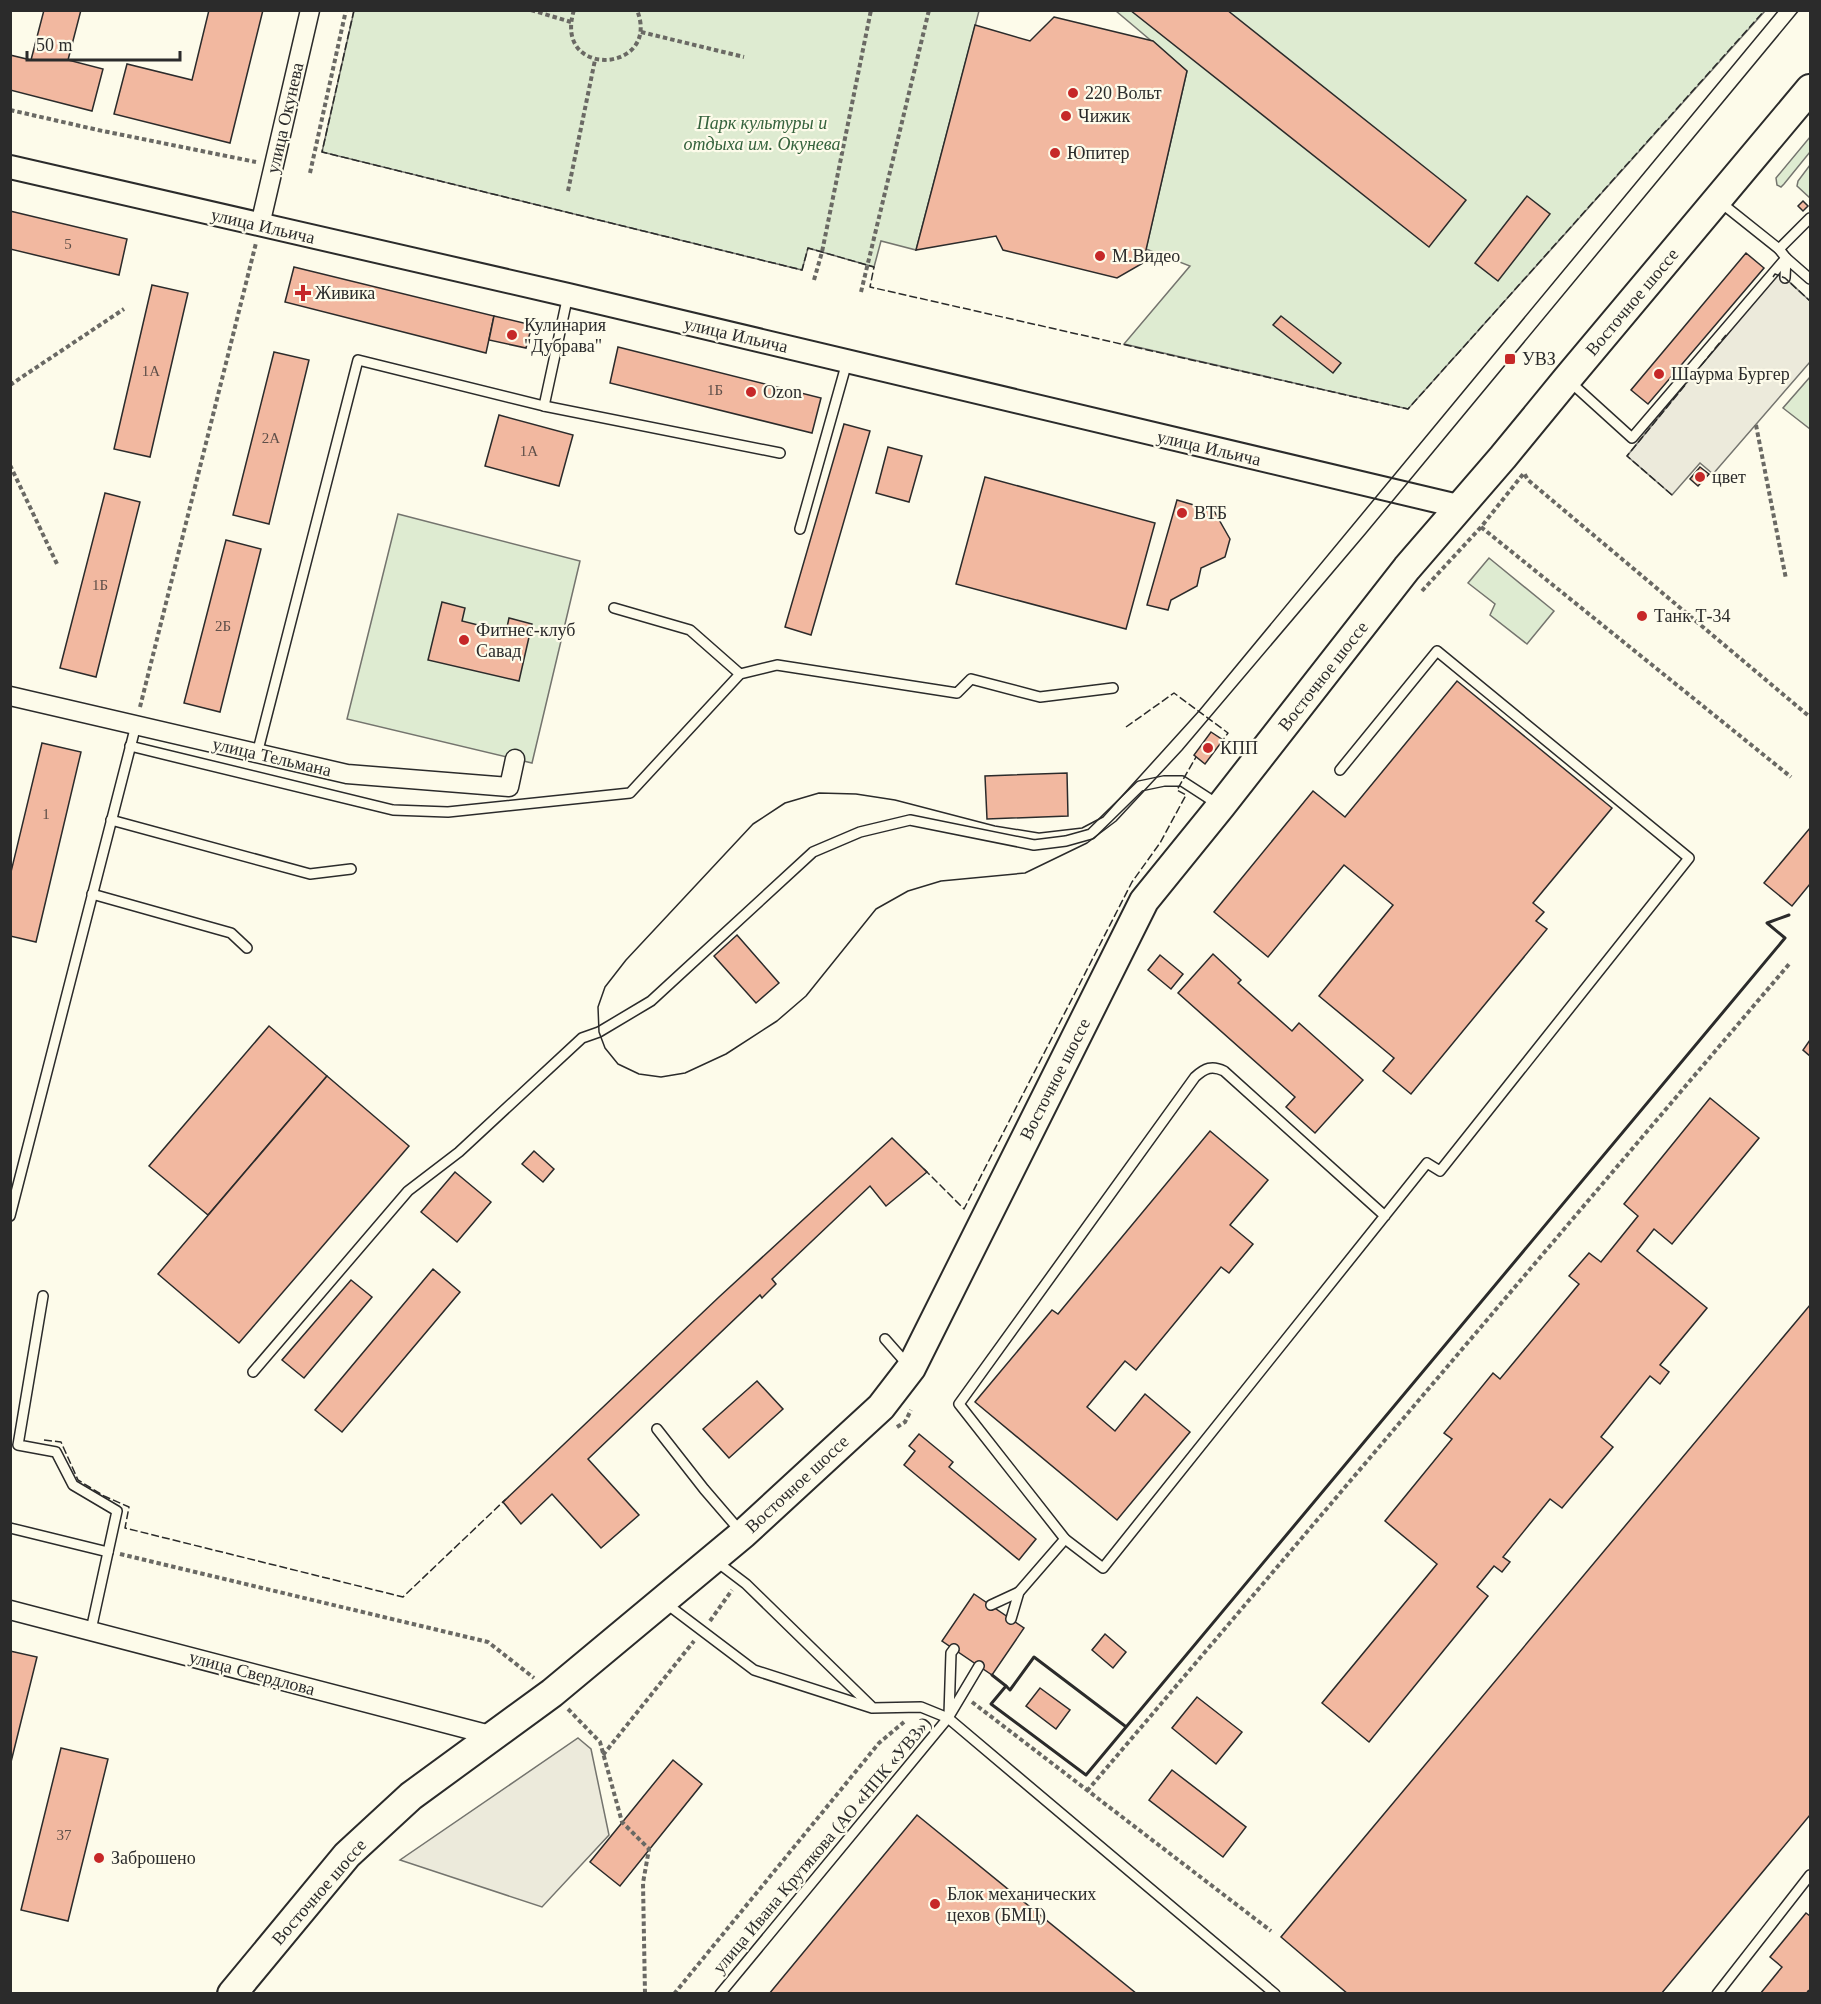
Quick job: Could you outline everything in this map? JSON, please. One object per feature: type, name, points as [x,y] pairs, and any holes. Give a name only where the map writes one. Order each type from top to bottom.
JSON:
[{"type":"main road","name":"Восточное шоссе","points":[[232,1994],[347,1855],[411,1796],[552,1693],[743,1534],[881,1407],[911,1368],[1144,901],[1407,568],[1462,507],[1810,89]]},
{"type":"street","name":"улица Окунева","points":[[260,225],[310,10]]},
{"type":"street","name":"улица Ильича","points":[[10,167],[568,295],[1462,507]]},
{"type":"street","name":"улица Тельмана","points":[[10,696],[347,774],[509,787],[515,759]]},
{"type":"street","name":"улица Свердлова","points":[[10,1610],[494,1736]]},
{"type":"lane","points":[[1719,200],[1779,249],[1810,279]]},
{"type":"lane","points":[[1779,249],[1810,218]]},
{"type":"lane","points":[[1567,379],[1635,441],[1786,258]]},
{"type":"lane","points":[[1785,278],[1786,258]]},
{"type":"lane","points":[[544,406],[568,295]]},
{"type":"lane","points":[[257,754],[358,360],[544,406],[780,453]]},
{"type":"lane","points":[[800,529],[847,362]]},
{"type":"lane","points":[[614,608],[690,630],[740,674]]},
{"type":"lane","points":[[1340,770],[1437,651],[1689,858],[1440,1171],[1427,1163],[1385,1216],[1103,1568],[1065,1539],[959,1404],[1202,1070],[1211,1067],[1224,1071],[1385,1216]]},
{"type":"lane","points":[[130,746],[393,810],[448,812],[630,793],[740,674],[777,665],[957,693],[971,679],[1040,697],[1113,688]]},
{"type":"lane","points":[[10,1216],[136,725]]},
{"type":"lane","points":[[253,1372],[408,1191],[459,1152],[582,1038],[599,1032],[651,1001],[813,852],[860,832],[910,820],[1034,845],[1066,841],[1090,834],[1140,786],[1164,781],[1182,781],[1221,806]]},
{"type":"lane","points":[[111,820],[310,874],[351,869]]},
{"type":"lane","points":[[92,894],[231,933],[247,948]]},
{"type":"lane","points":[[43,1296],[18,1445],[56,1452],[73,1485],[117,1511],[91,1630]]},
{"type":"lane","points":[[885,1339],[911,1368]]},
{"type":"lane","points":[[657,1430],[743,1534]]},
{"type":"lane","points":[[10,1528],[108,1552]]},
{"type":"lane","points":[[991,1605],[1019,1592],[1065,1539]]},
{"type":"lane","points":[[713,1558],[746,1584],[872,1708]]},
{"type":"lane","points":[[1011,1619],[1019,1592]]},
{"type":"lane","points":[[662,1601],[754,1670],[872,1708],[921,1707],[948,1718],[1275,1994]]},
{"type":"lane","points":[[948,1718],[951,1653],[954,1649]]},
{"type":"lane","name":"улица Ивана Крутякова (АО «НПК «УВЗ»)","points":[[720,1994],[948,1718],[979,1666]]},
{"type":"lane","points":[[1717,1994],[1810,1875]]},
{"type":"path","points":[[310,173],[346,10]]},
{"type":"path","points":[[531,10],[571,22]]},
{"type":"path","points":[[574,10],[571,35],[576,46],[584,55],[607,62],[619,59],[633,48],[640,32],[641,22],[637,10]]},
{"type":"path","points":[[814,280],[822,252],[871,10]]},
{"type":"path","points":[[861,292],[929,10]]},
{"type":"path","points":[[640,32],[744,57]]},
{"type":"path","points":[[568,191],[595,60]]},
{"type":"path","points":[[10,110],[274,165]]},
{"type":"path","points":[[136,725],[260,225]]},
{"type":"path","points":[[10,385],[124,309]]},
{"type":"path","points":[[1756,425],[1786,579]]},
{"type":"path","points":[[10,465],[57,564]]},
{"type":"path","points":[[1428,585],[1481,527],[1524,473],[1528,480],[1810,717]]},
{"type":"path","points":[[1481,527],[1791,777]]},
{"type":"path","points":[[1088,1791],[1790,963]]},
{"type":"path","points":[[108,1552],[488,1642],[552,1693],[600,1742],[622,1822],[649,1849],[643,1883],[645,1994]]},
{"type":"path","points":[[959,1700],[969,1700],[1271,1931]]},
{"type":"path","points":[[674,1994],[879,1743],[921,1707]]},
{"type":"green space","name":"Парк культуры и отдыха им. Окунева","points":[[354,11],[979,11],[916,250],[881,241],[874,267],[808,248],[802,270],[322,152]]},
{"type":"green space","points":[[1116,11],[1765,11],[1408,409],[1124,344],[1190,266],[1146,249],[1187,71]]},
{"type":"green space","points":[[1810,137],[1810,152],[1781,187],[1777,185],[1776,178]]},
{"type":"green space","points":[[1810,165],[1810,198],[1797,186]]},
{"type":"green space","points":[[1810,377],[1810,429],[1783,408]]},
{"type":"green space","name":"Фитнес-клуб Савад","points":[[398,514],[580,561],[532,763],[347,719]]},
{"type":"green space","points":[[1489,558],[1554,611],[1527,644],[1490,615],[1495,604],[1468,583]]},
{"type":"shaded area","points":[[1775,274],[1785,278],[1810,301],[1810,362],[1713,474],[1700,463],[1672,495],[1627,456]]},
{"type":"shaded area","points":[[578,1738],[591,1749],[609,1835],[542,1907],[400,1860]]},
{"type":"building","points":[[44,10],[81,10],[68,60],[103,69],[92,111],[10,90],[10,55],[31,60]]},
{"type":"building","points":[[209,10],[263,10],[230,143],[114,114],[127,64],[192,80]]},
{"type":"building","points":[[1130,10],[1227,10],[1466,200],[1429,247]]},
{"type":"building","name":"Юпитер","points":[[1054,17],[1153,41],[1187,71],[1143,263],[1117,278],[1003,250],[996,236],[916,250],[975,25],[1030,41]]},
{"type":"building","points":[[1527,196],[1550,214],[1498,281],[1475,263]]},
{"type":"building","points":[[1803,201],[1808,206],[1803,211],[1798,206]]},
{"type":"building","points":[[10,211],[127,239],[119,275],[10,249]]},
{"type":"building","points":[[1746,253],[1764,268],[1648,404],[1631,390]]},
{"type":"building","points":[[294,267],[494,316],[486,353],[285,302]]},
{"type":"building","points":[[152,285],[188,293],[150,457],[114,449]]},
{"type":"building","points":[[494,316],[532,325],[526,348],[489,340]]},
{"type":"building","points":[[1281,316],[1341,363],[1333,373],[1273,325]]},
{"type":"building","points":[[618,347],[821,398],[812,433],[610,383]]},
{"type":"building","points":[[274,352],[309,360],[269,524],[233,515]]},
{"type":"building","points":[[499,415],[573,435],[559,486],[485,466]]},
{"type":"building","points":[[844,424],[870,431],[811,635],[785,627]]},
{"type":"building","points":[[888,447],[922,456],[909,502],[876,493]]},
{"type":"building","points":[[1700,467],[1709,474],[1698,486],[1690,479]]},
{"type":"building","points":[[985,477],[1155,523],[1126,629],[956,584]]},
{"type":"building","points":[[105,493],[140,502],[96,677],[60,668]]},
{"type":"building","points":[[1177,500],[1214,511],[1230,539],[1225,557],[1201,568],[1197,586],[1171,600],[1168,610],[1147,605]]},
{"type":"building","points":[[226,540],[261,549],[220,712],[184,703]]},
{"type":"building","points":[[442,602],[465,608],[462,621],[506,632],[509,618],[532,624],[519,681],[428,660]]},
{"type":"building","points":[[1457,681],[1612,808],[1533,903],[1544,912],[1536,921],[1547,929],[1411,1094],[1383,1071],[1394,1058],[1319,996],[1393,905],[1344,865],[1268,957],[1214,912],[1313,791],[1345,817]]},
{"type":"building","name":"КПП","points":[[1211,732],[1223,740],[1205,764],[1194,755]]},
{"type":"building","points":[[42,743],[81,752],[36,942],[10,936],[10,876]]},
{"type":"building","points":[[1067,773],[1068,816],[987,819],[985,776]]},
{"type":"building","points":[[1810,828],[1810,884],[1792,906],[1764,883]]},
{"type":"building","points":[[737,935],[779,983],[756,1003],[714,956]]},
{"type":"building","points":[[1213,954],[1241,980],[1238,983],[1292,1031],[1299,1023],[1363,1080],[1315,1133],[1286,1107],[1295,1097],[1178,993]]},
{"type":"building","points":[[1160,955],[1183,974],[1171,989],[1148,970]]},
{"type":"building","points":[[269,1026],[327,1076],[208,1215],[149,1166]]},
{"type":"building","points":[[1810,1040],[1810,1056],[1803,1050]]},
{"type":"building","points":[[327,1076],[409,1146],[239,1343],[158,1274]]},
{"type":"building","points":[[1710,1098],[1759,1138],[1672,1244],[1654,1229],[1637,1251],[1707,1308],[1660,1365],[1669,1372],[1660,1384],[1650,1376],[1601,1437],[1613,1447],[1562,1508],[1550,1499],[1503,1557],[1510,1562],[1502,1572],[1494,1566],[1477,1587],[1488,1596],[1369,1742],[1322,1703],[1437,1564],[1385,1521],[1452,1439],[1444,1433],[1493,1373],[1500,1379],[1579,1284],[1569,1276],[1589,1253],[1601,1262],[1638,1216],[1624,1204]]},
{"type":"building","points":[[1210,1131],[1268,1180],[1230,1225],[1253,1244],[1229,1273],[1221,1267],[1136,1370],[1125,1361],[1087,1407],[1115,1431],[1145,1394],[1190,1432],[1117,1520],[975,1402],[1052,1310],[1058,1314]]},
{"type":"building","points":[[892,1138],[927,1172],[886,1206],[870,1186],[772,1279],[776,1284],[762,1298],[760,1295],[588,1459],[639,1515],[601,1548],[552,1494],[521,1524],[503,1502],[719,1297]]},
{"type":"building","points":[[534,1151],[554,1169],[543,1182],[522,1164]]},
{"type":"building","points":[[455,1172],[491,1202],[457,1242],[421,1212]]},
{"type":"building","points":[[433,1269],[460,1292],[342,1432],[315,1410]]},
{"type":"building","points":[[351,1280],[372,1297],[304,1378],[282,1360]]},
{"type":"building","points":[[1810,1305],[1810,1815],[1661,1994],[1348,1994],[1281,1937]]},
{"type":"building","points":[[757,1381],[783,1409],[729,1458],[703,1429]]},
{"type":"building","points":[[919,1434],[953,1462],[949,1467],[1036,1539],[1019,1560],[904,1465],[915,1451],[909,1446]]},
{"type":"building","points":[[974,1594],[1024,1628],[992,1675],[942,1641]]},
{"type":"building","points":[[1105,1634],[1126,1652],[1113,1668],[1092,1650]]},
{"type":"building","points":[[10,1651],[37,1657],[10,1766]]},
{"type":"building","points":[[1040,1688],[1070,1710],[1056,1729],[1026,1706]]},
{"type":"building","points":[[1197,1697],[1242,1732],[1216,1764],[1172,1728]]},
{"type":"building","points":[[61,1748],[108,1759],[68,1921],[21,1910]]},
{"type":"building","points":[[673,1760],[702,1784],[620,1886],[590,1862]]},
{"type":"building","points":[[1172,1770],[1246,1827],[1223,1857],[1149,1800]]},
{"type":"building","name":"Блок механических цехов (БМЦ)","points":[[917,1815],[1137,1994],[769,1994]]},
{"type":"building","points":[[1806,1913],[1810,1916],[1810,1994],[1760,1994],[1782,1967],[1770,1957]]},
{"type":"tram line","points":[[1779,10],[1199,711],[1103,817],[1082,828],[1039,833],[995,826],[895,800],[856,794],[819,793],[785,803],[753,824],[626,960],[605,987],[598,1007],[599,1032],[605,1048],[618,1064],[639,1074],[661,1077],[685,1073],[726,1054],[777,1021],[806,996],[876,909],[908,891],[941,881],[1025,873],[1087,843],[1116,821],[1182,750],[1366,533],[1799,10]]},
{"type":"fence","points":[[354,10],[322,152],[802,270],[808,248],[874,267],[870,287],[1408,409],[1765,10]]},
{"type":"fence","points":[[1773,277],[1775,274],[1785,278],[1810,301]]},
{"type":"fence","points":[[1672,495],[1627,456],[1726,335]]},
{"type":"fence","points":[[1126,727],[1174,693],[1228,733],[1223,740]]},
{"type":"fence","points":[[924,1169],[964,1209],[1132,882],[1160,843],[1186,795],[1177,790],[1196,757]]},
{"type":"fence","points":[[44,1440],[61,1442],[78,1480],[104,1496],[129,1507],[125,1528],[403,1597],[506,1499]]},
{"type":"wall","points":[[992,1675],[1006,1686],[991,1704],[1086,1775],[1785,938],[1767,923],[1789,915]]},
{"type":"wall","points":[[1006,1686],[1010,1690],[1034,1657],[1125,1726]]},
{"type":"place","name":"220 Вольт","points":[[1073,93]]},
{"type":"place","name":"Чижик","points":[[1066,116]]},
{"type":"place","name":"Юпитер","points":[[1055,153]]},
{"type":"place","name":"М.Видео","points":[[1100,256]]},
{"type":"place","name":"Живика","points":[[303,293]]},
{"type":"place","name":"Кулинария \"Дубрава\"","points":[[512,335]]},
{"type":"place","name":"УВЗ","points":[[1510,359]]},
{"type":"place","name":"Шаурма Бургер","points":[[1659,374]]},
{"type":"place","name":"Ozon","points":[[751,392]]},
{"type":"place","name":"цвет","points":[[1700,477]]},
{"type":"place","name":"ВТБ","points":[[1182,513]]},
{"type":"place","name":"Танк Т-34","points":[[1642,616]]},
{"type":"place","name":"Фитнес-клуб Савад","points":[[464,640]]},
{"type":"place","name":"КПП","points":[[1208,748]]},
{"type":"place","name":"Заброшено","points":[[99,1858]]},
{"type":"place","name":"Блок механических цехов (БМЦ)","points":[[935,1904]]}]
